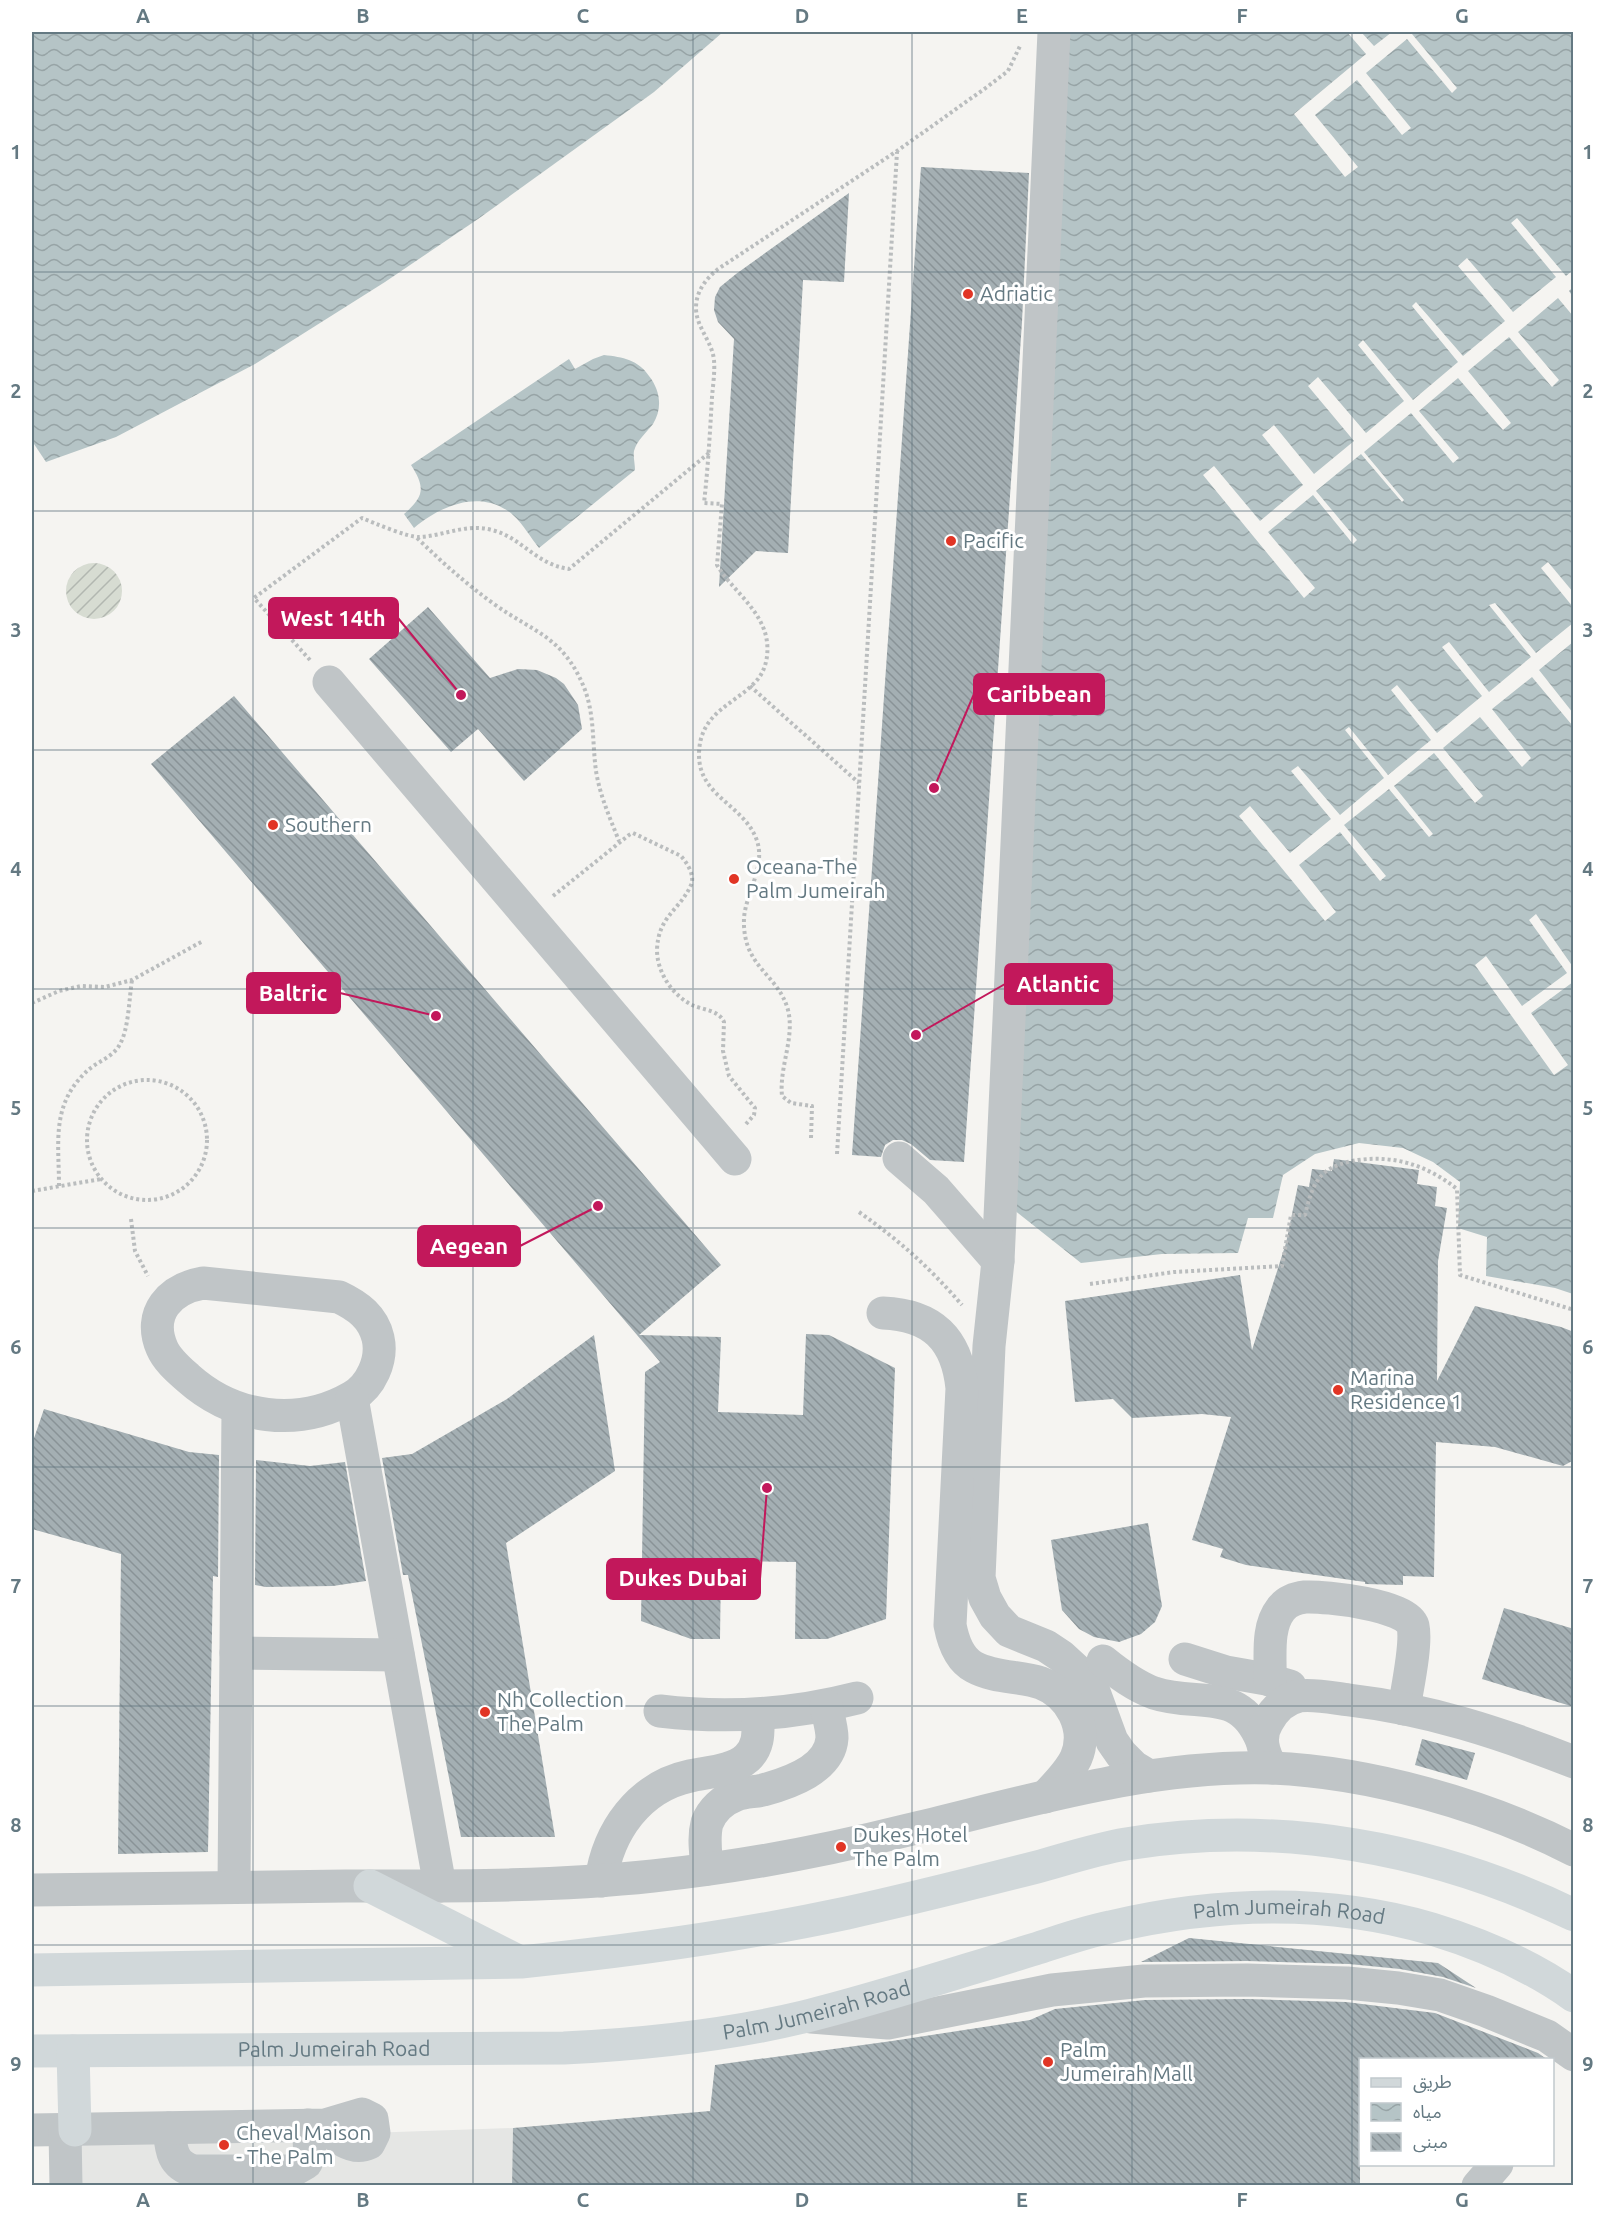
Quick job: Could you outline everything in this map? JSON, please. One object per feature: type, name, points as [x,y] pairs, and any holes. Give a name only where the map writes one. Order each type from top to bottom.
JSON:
[{"type":"main road","points":[[32,1970],[521,1962],[613,1952],[761,1930],[930,1894],[1124,1845],[1176,1838],[1218,1836],[1282,1836],[1335,1841],[1387,1850],[1438,1862],[1488,1878],[1574,1915]]},
{"type":"main road","points":[[370,1886],[521,1962]]},
{"type":"main road","name":"Palm Jumeirah Road","points":[[32,2050],[564,2048],[685,2039],[804,2017],[1108,1927],[1165,1915],[1224,1908],[1283,1906],[1341,1910],[1402,1920],[1461,1938],[1517,1962],[1574,1996]]},
{"type":"main road","points":[[70,2130],[73,2051]]},
{"type":"street","points":[[1039,35],[998,1260],[989,1346],[979,1578],[984,1598],[995,1616],[1009,1631],[1046,1646],[1074,1666],[1094,1692],[1112,1741],[1128,1761],[1149,1776]]},
{"type":"street","points":[[330,682],[729,1152]]},
{"type":"street","points":[[899,1158],[936,1190],[998,1260]]},
{"type":"street","points":[[203,1284],[339,1297],[358,1306],[371,1321],[378,1339],[379,1359],[372,1378],[359,1394],[352,1398],[322,1411],[301,1415],[280,1417],[238,1409],[201,1390],[171,1362],[162,1350],[158,1335],[158,1319],[164,1306],[174,1294],[188,1286],[203,1284]]},
{"type":"street","points":[[883,1313],[904,1314],[923,1320],[940,1332],[952,1348],[960,1367],[962,1388],[950,1625],[956,1647],[972,1666],[984,1672],[1040,1683],[1056,1691],[1069,1704],[1077,1720],[1080,1738],[1077,1755],[1068,1772],[1045,1797]]},
{"type":"street","points":[[352,1398],[440,1886]]},
{"type":"street","points":[[234,1887],[238,1409]]},
{"type":"street","points":[[1270,1680],[1271,1629],[1276,1617],[1287,1603],[1307,1597],[1388,1608],[1408,1618],[1413,1626],[1404,1709]]},
{"type":"street","points":[[956,1647],[1009,1631]]},
{"type":"street","points":[[236,1653],[398,1655]]},
{"type":"street","points":[[1185,1659],[1226,1672],[1270,1680],[1313,1696]]},
{"type":"street","points":[[1103,1661],[1137,1685],[1156,1694],[1233,1706],[1246,1714],[1256,1726],[1267,1754]]},
{"type":"street","points":[[1267,1754],[1265,1726],[1272,1712],[1298,1696],[1313,1696],[1404,1709],[1475,1726],[1574,1762]]},
{"type":"street","points":[[660,1711],[725,1716],[758,1715],[841,1702],[826,1756],[810,1771],[766,1789],[737,1794],[714,1810],[705,1836],[707,1869]]},
{"type":"street","points":[[601,1881],[604,1859],[611,1841],[632,1809],[654,1791],[680,1778],[730,1767],[748,1757],[758,1739],[758,1715]]},
{"type":"street","points":[[32,1890],[525,1885],[601,1881],[707,1869],[840,1847],[1045,1797],[1149,1776],[1200,1771],[1267,1754],[1422,1793],[1470,1808],[1518,1825],[1574,1850]]},
{"type":"street","points":[[804,2017],[888,2023],[1052,1990],[1144,1981],[1247,1980],[1347,1983],[1440,1995],[1486,2011],[1543,2048],[1574,2055]]},
{"type":"street","points":[[32,2130],[317,2125],[306,2163],[300,2168],[285,2172],[186,2169],[174,2157],[169,2128]]},
{"type":"street","points":[[66,2186],[70,2130]]},
{"type":"street","points":[[70,2130],[76,2186]]},
{"type":"street","points":[[1478,2186],[1495,2166]]},
{"type":"path","points":[[811,1138],[812,1106],[790,1103],[782,1096],[789,1032],[787,1008],[782,996],[757,966],[747,943],[744,916],[759,863],[757,839],[751,829],[713,791],[705,780],[700,766],[701,740],[712,718],[758,678],[765,666],[768,653],[767,640],[758,618],[717,565],[722,504],[704,503],[710,452],[714,360],[710,344],[698,320],[696,307],[702,285],[718,269],[897,151],[1008,71],[1039,35]]},
{"type":"path","points":[[837,1154],[897,151]]},
{"type":"path","points":[[417,537],[470,527],[483,528],[507,536],[553,567],[569,569],[710,452]]},
{"type":"path","points":[[330,682],[254,598],[362,518],[417,537],[457,577],[497,606],[551,639],[574,667],[589,699],[593,716],[593,750],[597,774],[602,797],[619,841]]},
{"type":"path","points":[[750,686],[859,783]]},
{"type":"path","points":[[528,916],[619,841],[633,834],[681,856],[687,863],[691,873],[691,884],[663,924],[657,951],[662,972],[672,989],[692,1005],[722,1017],[724,1022],[723,1051],[729,1076],[755,1108],[754,1115],[729,1152]]},
{"type":"path","points":[[32,1003],[59,991],[81,986],[105,987],[132,980],[203,941]]},
{"type":"path","points":[[59,1186],[58,1120],[64,1102],[73,1086],[86,1071],[109,1055],[121,1043],[132,980]]},
{"type":"path","points":[[32,1191],[101,1179],[117,1192],[137,1200],[158,1199],[178,1192],[194,1178],[204,1160],[208,1139],[204,1119],[193,1100],[177,1087],[157,1080],[136,1080],[117,1088],[100,1102],[90,1120],[87,1141],[90,1161],[101,1179]]},
{"type":"path","points":[[1090,1284],[1174,1272],[1282,1266],[1291,1215],[1305,1215],[1311,1193],[1324,1174],[1342,1163],[1372,1158],[1392,1159],[1412,1163],[1428,1170],[1457,1189],[1460,1275],[1574,1310]]},
{"type":"path","points":[[859,1212],[897,1239],[932,1270],[963,1306]]},
{"type":"path","points":[[131,1219],[135,1251],[164,1306]]},
{"type":"shaded area","points":[[88,563],[100,563],[110,567],[118,575],[122,591],[118,607],[110,615],[100,619],[88,619],[78,615],[70,607],[66,597],[66,585],[70,575],[78,567]]},
{"type":"shaded area","points":[[513,2128],[512,2185],[77,2186],[78,2143]]},
{"type":"water","points":[[32,32],[723,32],[654,92],[478,219],[385,282],[255,364],[116,437],[46,462],[32,441]]},
{"type":"water","points":[[1058,32],[1573,32],[1573,1294],[1555,1288],[1486,1276],[1487,1237],[1458,1228],[1460,1182],[1433,1162],[1403,1148],[1359,1143],[1315,1154],[1283,1175],[1273,1218],[1248,1218],[1238,1253],[1162,1254],[1081,1263],[994,1194]]},
{"type":"water","points":[[604,355],[624,358],[640,366],[653,381],[658,393],[659,405],[656,418],[635,447],[635,470],[539,548],[513,515],[488,502],[475,501],[449,507],[436,512],[414,528],[404,514],[416,502],[421,491],[419,479],[411,465],[569,359],[575,369]]},
{"type":"pier","points":[[1347,32],[1361,32],[1374,46],[1392,32],[1414,32],[1412,34],[1457,88],[1452,93],[1407,39],[1366,73],[1411,128],[1402,135],[1357,80],[1315,115],[1358,167],[1345,177],[1294,114],[1366,54]]},
{"type":"pier","points":[[1517,218],[1566,276],[1573,270],[1573,287],[1569,291],[1573,297],[1573,316],[1558,298],[1518,332],[1559,380],[1552,387],[1509,337],[1468,371],[1511,423],[1503,430],[1458,378],[1419,411],[1459,458],[1453,463],[1411,413],[1364,452],[1404,500],[1402,502],[1361,454],[1316,491],[1357,540],[1353,544],[1313,495],[1268,532],[1315,588],[1304,598],[1203,475],[1214,466],[1260,521],[1303,485],[1262,435],[1274,425],[1314,474],[1354,441],[1308,386],[1318,377],[1366,433],[1404,401],[1358,345],[1363,340],[1413,400],[1458,362],[1412,306],[1416,302],[1463,356],[1505,321],[1458,266],[1467,258],[1513,312],[1556,277],[1511,223]]},
{"type":"pier","points":[[1548,562],[1573,592],[1573,607],[1541,568]]},
{"type":"pier","points":[[1495,603],[1536,653],[1573,623],[1573,642],[1539,670],[1573,713],[1573,724],[1532,677],[1492,709],[1531,758],[1522,767],[1480,717],[1443,748],[1483,796],[1475,803],[1434,753],[1394,786],[1433,834],[1429,837],[1389,789],[1344,825],[1386,876],[1380,881],[1340,832],[1299,865],[1336,912],[1325,921],[1239,816],[1250,806],[1290,853],[1331,819],[1291,771],[1298,766],[1340,815],[1384,778],[1345,730],[1349,727],[1388,775],[1431,740],[1391,690],[1397,685],[1437,733],[1482,696],[1442,647],[1449,642],[1489,692],[1531,657],[1489,605]]},
{"type":"pier","points":[[1536,914],[1573,967],[1573,982],[1531,1013],[1568,1065],[1554,1075],[1475,965],[1486,956],[1522,1006],[1567,973],[1529,920]]},
{"type":"building","points":[[921,167],[1029,173],[1022,322],[964,1162],[930,1160],[911,1144],[902,1140],[893,1140],[885,1145],[881,1157],[852,1155]]},
{"type":"building","points":[[849,193],[844,282],[803,280],[788,553],[756,551],[719,587],[734,339],[718,322],[714,310],[715,297],[720,287],[736,274]]},
{"type":"building","points":[[428,607],[490,678],[518,669],[537,670],[564,684],[578,705],[582,729],[524,781],[478,729],[451,752],[369,659]]},
{"type":"building","points":[[234,696],[721,1265],[639,1335],[721,1337],[718,1412],[803,1415],[806,1334],[829,1335],[895,1368],[886,1619],[827,1639],[795,1639],[796,1562],[721,1561],[720,1639],[691,1639],[641,1621],[645,1372],[660,1362],[151,764]]},
{"type":"building","name":"Marina Residence 1","points":[[1334,1159],[1419,1170],[1417,1184],[1437,1187],[1435,1206],[1447,1208],[1438,1261],[1437,1381],[1475,1306],[1574,1332],[1574,1460],[1563,1466],[1495,1447],[1436,1442],[1434,1577],[1403,1576],[1403,1585],[1365,1584],[1365,1582],[1246,1565],[1220,1557],[1223,1549],[1192,1540],[1231,1417],[1202,1414],[1132,1418],[1113,1399],[1075,1402],[1065,1301],[1240,1275],[1252,1350],[1286,1243],[1298,1185],[1309,1187],[1312,1169],[1332,1171]]},
{"type":"building","points":[[594,1335],[615,1471],[506,1543],[555,1837],[461,1837],[408,1575],[403,1575],[382,1458],[412,1454],[507,1399]]},
{"type":"building","points":[[44,1409],[189,1452],[219,1455],[218,1577],[213,1576],[208,1852],[118,1854],[121,1554],[32,1529],[32,1444]]},
{"type":"building","points":[[256,1460],[310,1466],[345,1462],[366,1581],[333,1586],[266,1587],[255,1585]]},
{"type":"building","points":[[1148,1523],[1162,1606],[1155,1622],[1141,1634],[1119,1642],[1094,1637],[1079,1629],[1062,1610],[1051,1540]]},
{"type":"building","points":[[1504,1608],[1574,1629],[1574,1707],[1482,1679]]},
{"type":"building","points":[[1422,1739],[1475,1753],[1467,1780],[1415,1765]]},
{"type":"building","points":[[1189,1938],[1438,1963],[1476,1988],[1443,1977],[1400,1969],[1349,1964],[1247,1961],[1141,1962]]},
{"type":"building","name":"Palm Jumeirah Mall","points":[[1247,1999],[1346,2002],[1435,2013],[1538,2053],[1545,2058],[1359,2058],[1360,2186],[512,2186],[513,2128],[710,2111],[715,2065],[1030,2020],[1055,2009],[1145,2000]]},
{"type":"place","name":"Adriatic","points":[[968,294]]},
{"type":"place","name":"Pacific","points":[[951,541]]},
{"type":"place","name":"West 14th","points":[[461,695]]},
{"type":"place","name":"Caribbean","points":[[934,788]]},
{"type":"place","name":"Southern","points":[[273,825]]},
{"type":"place","name":"Oceana-The Palm Jumeirah","points":[[734,879]]},
{"type":"place","name":"Baltric","points":[[436,1016]]},
{"type":"place","name":"Atlantic","points":[[916,1035]]},
{"type":"place","name":"Aegean","points":[[598,1206]]},
{"type":"place","name":"Marina Residence 1","points":[[1338,1390]]},
{"type":"place","name":"Dukes Dubai","points":[[767,1488]]},
{"type":"place","name":"Nh Collection The Palm","points":[[485,1712]]},
{"type":"place","name":"Dukes Hotel The Palm","points":[[841,1847]]},
{"type":"place","name":"Palm Jumeirah Mall","points":[[1048,2062]]},
{"type":"place","name":"Cheval Maison - The Palm","points":[[224,2145]]}]
